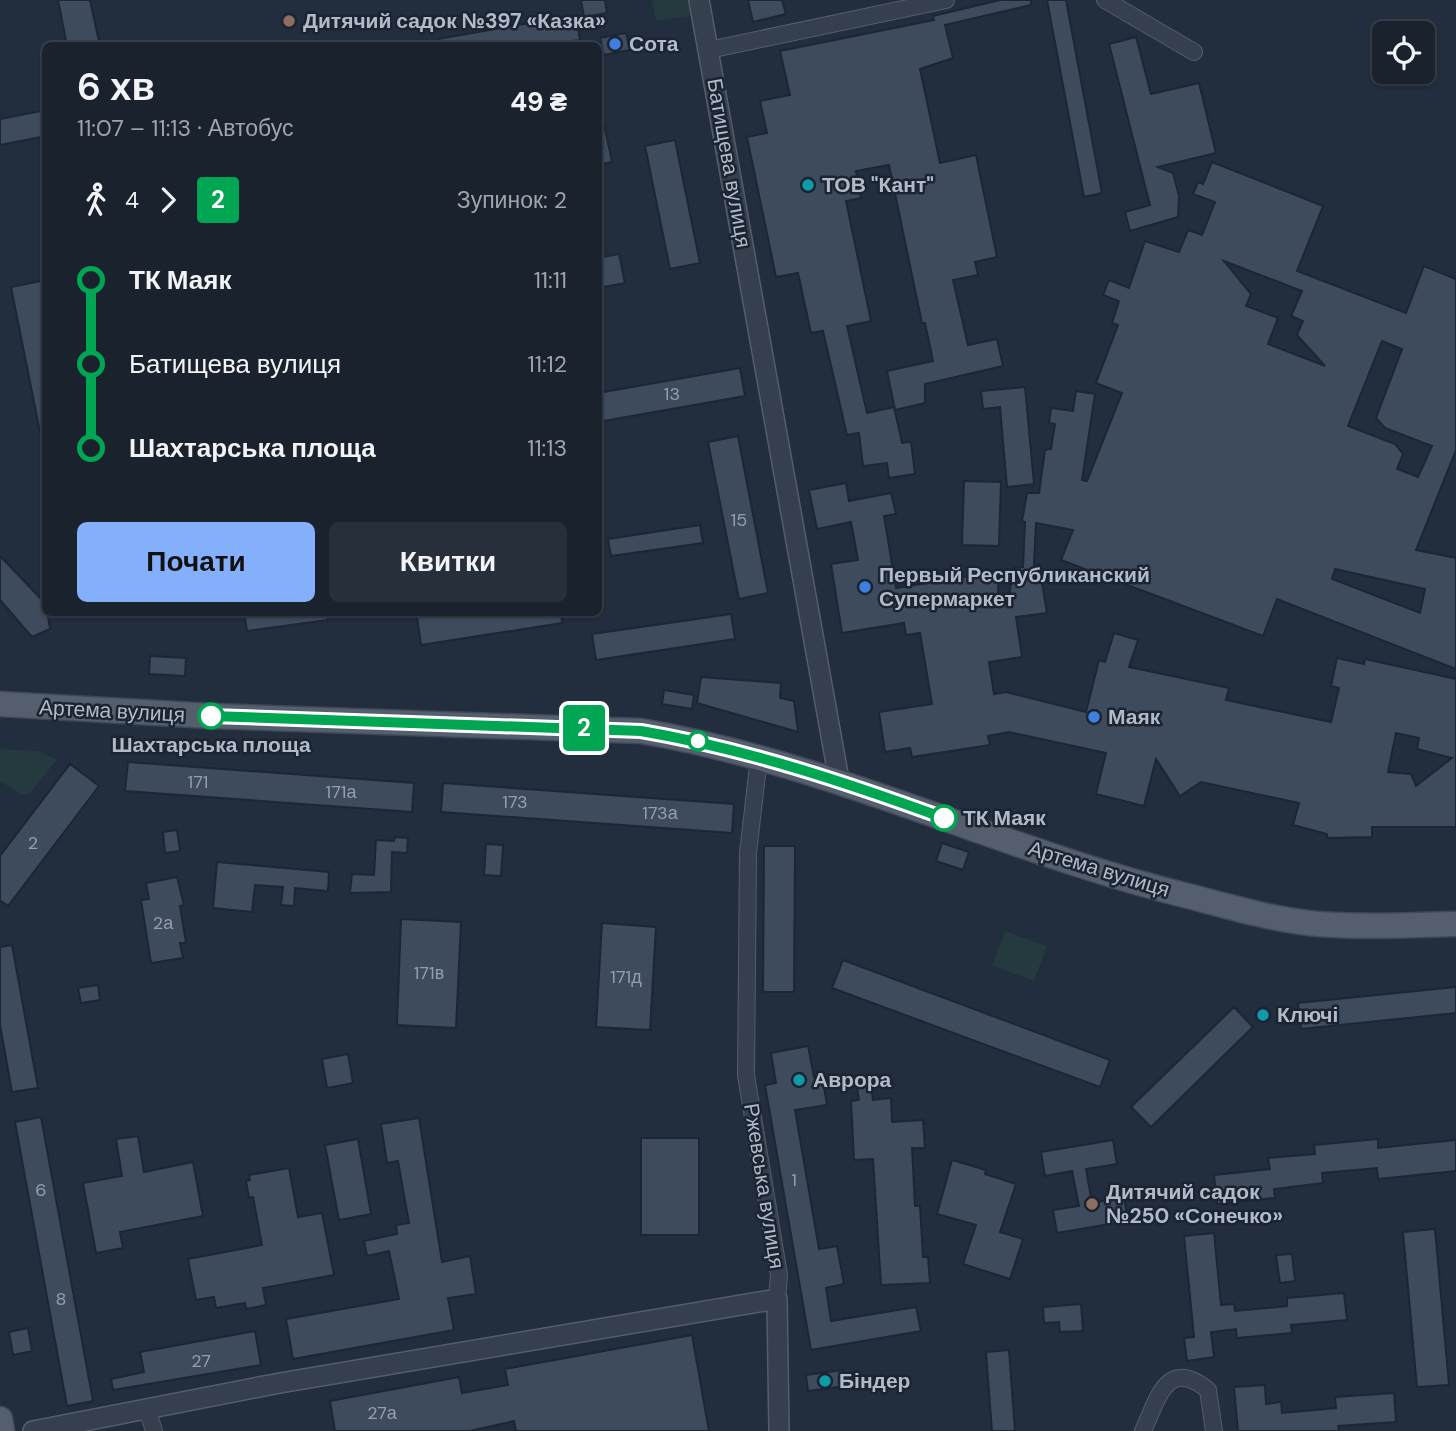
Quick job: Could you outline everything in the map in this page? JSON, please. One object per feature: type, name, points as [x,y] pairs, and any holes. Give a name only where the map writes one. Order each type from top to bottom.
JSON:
[{"type":"main road","name":"Артема вулиця","points":[[0,704],[211,716],[641,731],[698,741],[839,780],[1093,870],[1237,909],[1306,923],[1375,927],[1456,923]]},
{"type":"main road","points":[[0,1419],[2,1431]]},
{"type":"street","name":"Батищева вулиця","points":[[699,0],[839,780]]},
{"type":"street","points":[[709,50],[946,0]]},
{"type":"street","points":[[1105,0],[1194,52]]},
{"type":"street","name":"Ржевська вулиця","points":[[759,757],[748,853],[746,1074],[779,1275],[777,1299]]},
{"type":"street","points":[[33,1431],[280,1382],[777,1299],[779,1431]]},
{"type":"street","points":[[1143,1431],[1162,1388],[1178,1377],[1192,1377],[1208,1390],[1214,1431]]},
{"type":"street","points":[[147,1408],[154,1431]]},
{"type":"green space","points":[[652,0],[694,0],[696,7],[690,16],[656,21]]},
{"type":"green space","points":[[0,749],[38,751],[57,760],[30,793],[22,795],[0,781]]},
{"type":"green space","points":[[1005,931],[1047,946],[1034,981],[992,966]]},
{"type":"building","points":[[58,0],[90,0],[99,42],[66,42]]},
{"type":"building","points":[[581,0],[605,0],[607,13],[584,17]]},
{"type":"building","points":[[748,0],[782,0],[786,14],[753,22]]},
{"type":"building","name":"ТОВ \"Кант\"","points":[[1000,0],[1031,0],[1031,5],[945,25],[953,58],[920,69],[940,163],[976,155],[997,257],[975,262],[978,275],[953,280],[968,345],[997,339],[1003,366],[925,384],[925,403],[895,410],[887,371],[933,361],[925,323],[922,323],[889,165],[856,171],[861,198],[846,201],[871,321],[847,326],[867,413],[894,407],[902,443],[911,442],[915,474],[889,478],[887,463],[863,466],[859,433],[847,435],[823,331],[811,333],[798,273],[776,277],[747,137],[767,133],[760,101],[790,95],[780,51],[934,20],[933,16]]},
{"type":"building","points":[[1047,0],[1066,0],[1102,193],[1084,197]]},
{"type":"building","points":[[576,15],[580,40],[438,42],[438,39]]},
{"type":"building","name":"Сота","points":[[626,33],[630,50],[604,55],[600,38]]},
{"type":"building","points":[[1136,37],[1151,94],[1199,83],[1216,153],[1158,167],[1173,173],[1179,196],[1178,217],[1130,231],[1125,212],[1150,205],[1109,44]]},
{"type":"building","points":[[42,111],[42,137],[0,145],[0,119]]},
{"type":"building","points":[[602,124],[612,162],[602,164]]},
{"type":"building","points":[[675,140],[700,263],[670,269],[645,146]]},
{"type":"building","points":[[1212,162],[1323,206],[1297,271],[1406,313],[1424,266],[1456,279],[1456,450],[1416,550],[1456,558],[1456,669],[1277,599],[1263,636],[1061,560],[1073,530],[1036,523],[1034,565],[1039,564],[1047,613],[1016,617],[1022,657],[989,662],[994,694],[1006,692],[1086,712],[1099,660],[1105,662],[1114,633],[1138,640],[1129,667],[1229,688],[1226,700],[1331,722],[1339,688],[1331,686],[1337,658],[1364,664],[1365,659],[1456,679],[1456,827],[1372,827],[1372,837],[1327,838],[1327,834],[1293,825],[1299,803],[1201,782],[1180,796],[1156,759],[1144,806],[1096,794],[1106,753],[1009,732],[988,736],[990,745],[912,757],[910,748],[885,752],[879,712],[932,704],[920,633],[906,635],[904,623],[842,633],[831,564],[858,560],[851,522],[817,529],[809,490],[846,483],[849,501],[891,493],[896,514],[884,516],[896,588],[999,571],[998,595],[1009,596],[1014,568],[1023,567],[1025,522],[1022,521],[1027,493],[1039,493],[1045,450],[1051,449],[1055,424],[1049,423],[1051,408],[1073,411],[1076,391],[1095,394],[1082,480],[1087,481],[1122,393],[1096,383],[1118,325],[1112,323],[1119,301],[1103,295],[1109,280],[1129,288],[1145,241],[1179,252],[1188,230],[1202,235],[1215,202],[1193,194],[1198,182],[1203,184]],"holes":[[[1224,261],[1302,291],[1291,316],[1303,321],[1297,335],[1325,366],[1268,344],[1278,318],[1246,306],[1251,294]],[[1382,341],[1402,349],[1376,418],[1385,428],[1432,446],[1418,477],[1397,469],[1403,454],[1395,444],[1348,426]],[[1335,569],[1425,589],[1420,613],[1332,579]],[[1396,733],[1419,738],[1417,749],[1452,758],[1416,786],[1411,774],[1388,772]]]},
{"type":"building","points":[[619,254],[625,283],[602,287],[602,257]]},
{"type":"building","points":[[41,281],[42,286],[42,432],[40,432],[11,287]]},
{"type":"building","points":[[740,368],[745,396],[602,421],[602,392]]},
{"type":"building","points":[[1025,387],[1034,484],[1007,487],[1000,407],[983,409],[981,391]]},
{"type":"building","points":[[738,436],[768,593],[739,599],[708,442]]},
{"type":"building","points":[[964,481],[1001,482],[999,546],[962,545]]},
{"type":"building","points":[[700,525],[703,543],[611,556],[608,539]]},
{"type":"building","points":[[0,556],[42,600],[42,616],[48,616],[50,629],[32,637],[0,600]]},
{"type":"building","points":[[731,614],[735,639],[596,660],[592,634]]},
{"type":"building","points":[[245,616],[328,616],[328,620],[247,631]]},
{"type":"building","points":[[561,616],[562,623],[421,645],[417,617]]},
{"type":"building","points":[[150,656],[186,658],[185,676],[149,674]]},
{"type":"building","points":[[701,677],[781,683],[780,698],[794,701],[798,732],[697,703]]},
{"type":"building","points":[[664,690],[694,695],[692,709],[662,704]]},
{"type":"building","points":[[128,762],[414,783],[412,812],[125,791]]},
{"type":"building","points":[[70,764],[99,786],[8,906],[0,900],[0,856]]},
{"type":"building","points":[[443,783],[734,804],[732,833],[441,812]]},
{"type":"building","points":[[177,830],[180,851],[165,853],[163,832]]},
{"type":"building","points":[[395,837],[408,838],[407,853],[392,852],[391,892],[350,893],[352,874],[374,875],[376,840],[394,841]]},
{"type":"building","points":[[942,843],[969,852],[963,870],[936,861]]},
{"type":"building","points":[[486,844],[503,845],[501,876],[484,875]]},
{"type":"building","points":[[764,846],[795,846],[794,992],[763,992]]},
{"type":"building","points":[[217,862],[329,872],[328,891],[295,888],[294,906],[281,905],[283,887],[255,885],[252,912],[213,908]]},
{"type":"building","points":[[177,877],[184,905],[180,906],[186,943],[180,943],[183,958],[151,963],[141,900],[149,899],[146,883]]},
{"type":"building","points":[[401,919],[461,922],[456,1028],[397,1025]]},
{"type":"building","points":[[602,923],[656,927],[650,1030],[596,1027]]},
{"type":"building","points":[[12,945],[38,1088],[12,1092],[0,1025],[0,947]]},
{"type":"building","points":[[843,960],[1110,1060],[1100,1087],[832,988]]},
{"type":"building","points":[[98,985],[100,1000],[81,1003],[78,988]]},
{"type":"building","points":[[1456,987],[1456,1013],[1301,1029],[1298,1003]]},
{"type":"building","points":[[1234,1007],[1253,1027],[1151,1127],[1131,1107]]},
{"type":"building","points":[[808,1046],[814,1077],[822,1075],[827,1105],[795,1110],[819,1249],[837,1246],[844,1284],[826,1288],[831,1321],[916,1307],[921,1331],[811,1350],[765,1085],[776,1083],[771,1053]]},
{"type":"building","points":[[348,1054],[353,1083],[327,1088],[322,1059]]},
{"type":"building","points":[[870,1079],[873,1100],[891,1098],[892,1122],[923,1120],[925,1148],[912,1148],[915,1206],[920,1206],[923,1257],[928,1257],[930,1283],[881,1285],[873,1159],[854,1160],[851,1101],[859,1100],[856,1082]]},
{"type":"building","points":[[41,1117],[93,1401],[67,1406],[15,1122]]},
{"type":"building","points":[[419,1118],[442,1262],[470,1256],[476,1294],[448,1298],[454,1330],[293,1359],[286,1319],[399,1299],[389,1251],[367,1256],[364,1241],[397,1234],[396,1225],[409,1223],[398,1161],[387,1163],[381,1124]]},
{"type":"building","points":[[138,1136],[144,1172],[193,1162],[203,1216],[120,1232],[123,1248],[96,1253],[83,1183],[122,1176],[116,1139]]},
{"type":"building","points":[[641,1138],[699,1138],[699,1235],[641,1235]]},
{"type":"building","points":[[358,1139],[371,1214],[339,1220],[325,1145]]},
{"type":"building","points":[[1378,1139],[1378,1148],[1456,1140],[1456,1171],[1378,1179],[1377,1168],[1322,1173],[1323,1183],[1274,1189],[1275,1198],[1217,1204],[1214,1175],[1270,1169],[1268,1158],[1315,1154],[1314,1145]]},
{"type":"building","points":[[1113,1140],[1117,1164],[1086,1169],[1092,1203],[1124,1197],[1128,1221],[1057,1233],[1053,1210],[1079,1206],[1072,1171],[1045,1176],[1041,1152]]},
{"type":"building","points":[[952,1160],[986,1170],[985,1174],[1016,1184],[1000,1232],[1023,1239],[1010,1279],[963,1264],[976,1225],[937,1214]]},
{"type":"building","points":[[289,1168],[298,1217],[322,1213],[334,1275],[263,1288],[266,1305],[246,1309],[245,1303],[216,1308],[214,1297],[196,1300],[188,1259],[262,1245],[253,1197],[249,1198],[246,1181],[250,1180],[249,1175]]},
{"type":"building","points":[[1435,1229],[1449,1385],[1417,1387],[1403,1232]]},
{"type":"building","points":[[1214,1233],[1221,1305],[1234,1304],[1235,1311],[1287,1306],[1287,1298],[1344,1293],[1347,1320],[1291,1325],[1292,1333],[1237,1338],[1236,1329],[1211,1332],[1214,1357],[1187,1361],[1184,1338],[1194,1337],[1184,1236]]},
{"type":"building","points":[[1292,1254],[1295,1281],[1280,1283],[1276,1255]]},
{"type":"building","points":[[1081,1304],[1083,1331],[1060,1332],[1059,1322],[1044,1323],[1043,1307]]},
{"type":"building","points":[[28,1328],[32,1351],[13,1355],[9,1332]]},
{"type":"building","points":[[255,1331],[261,1365],[113,1390],[111,1379],[144,1372],[140,1352]]},
{"type":"building","points":[[692,1335],[709,1431],[516,1431],[514,1421],[470,1431],[335,1431],[330,1401],[459,1377],[462,1393],[508,1385],[505,1369]]},
{"type":"building","points":[[1009,1350],[1015,1431],[992,1431],[986,1352]]},
{"type":"building","name":"Біндер","points":[[843,1370],[845,1386],[808,1391],[806,1375]]},
{"type":"building","points":[[1265,1385],[1266,1404],[1281,1402],[1282,1413],[1336,1408],[1335,1397],[1394,1393],[1396,1422],[1338,1426],[1339,1431],[1238,1431],[1234,1387]]},
{"type":"bus line","name":"2","points":[[211,716],[641,731],[698,741],[759,757],[839,780],[944,818]]},
{"type":"place","name":"Дитячий садок №397 «Казка»","points":[[289,21]]},
{"type":"place","name":"Сота","points":[[615,44]]},
{"type":"place","name":"ТОВ \"Кант\"","points":[[808,185]]},
{"type":"place","name":"Первый Республиканский Супермаркет","points":[[865,587]]},
{"type":"place","name":"Шахтарська площа","points":[[211,716]]},
{"type":"place","name":"Маяк","points":[[1094,717]]},
{"type":"place","name":"ТК Маяк","points":[[944,818]]},
{"type":"place","name":"Ключі","points":[[1263,1015]]},
{"type":"place","name":"Аврора","points":[[799,1080]]},
{"type":"place","name":"Дитячий садок №250 «Сонечко»","points":[[1092,1204]]},
{"type":"place","name":"Біндер","points":[[825,1381]]}]
